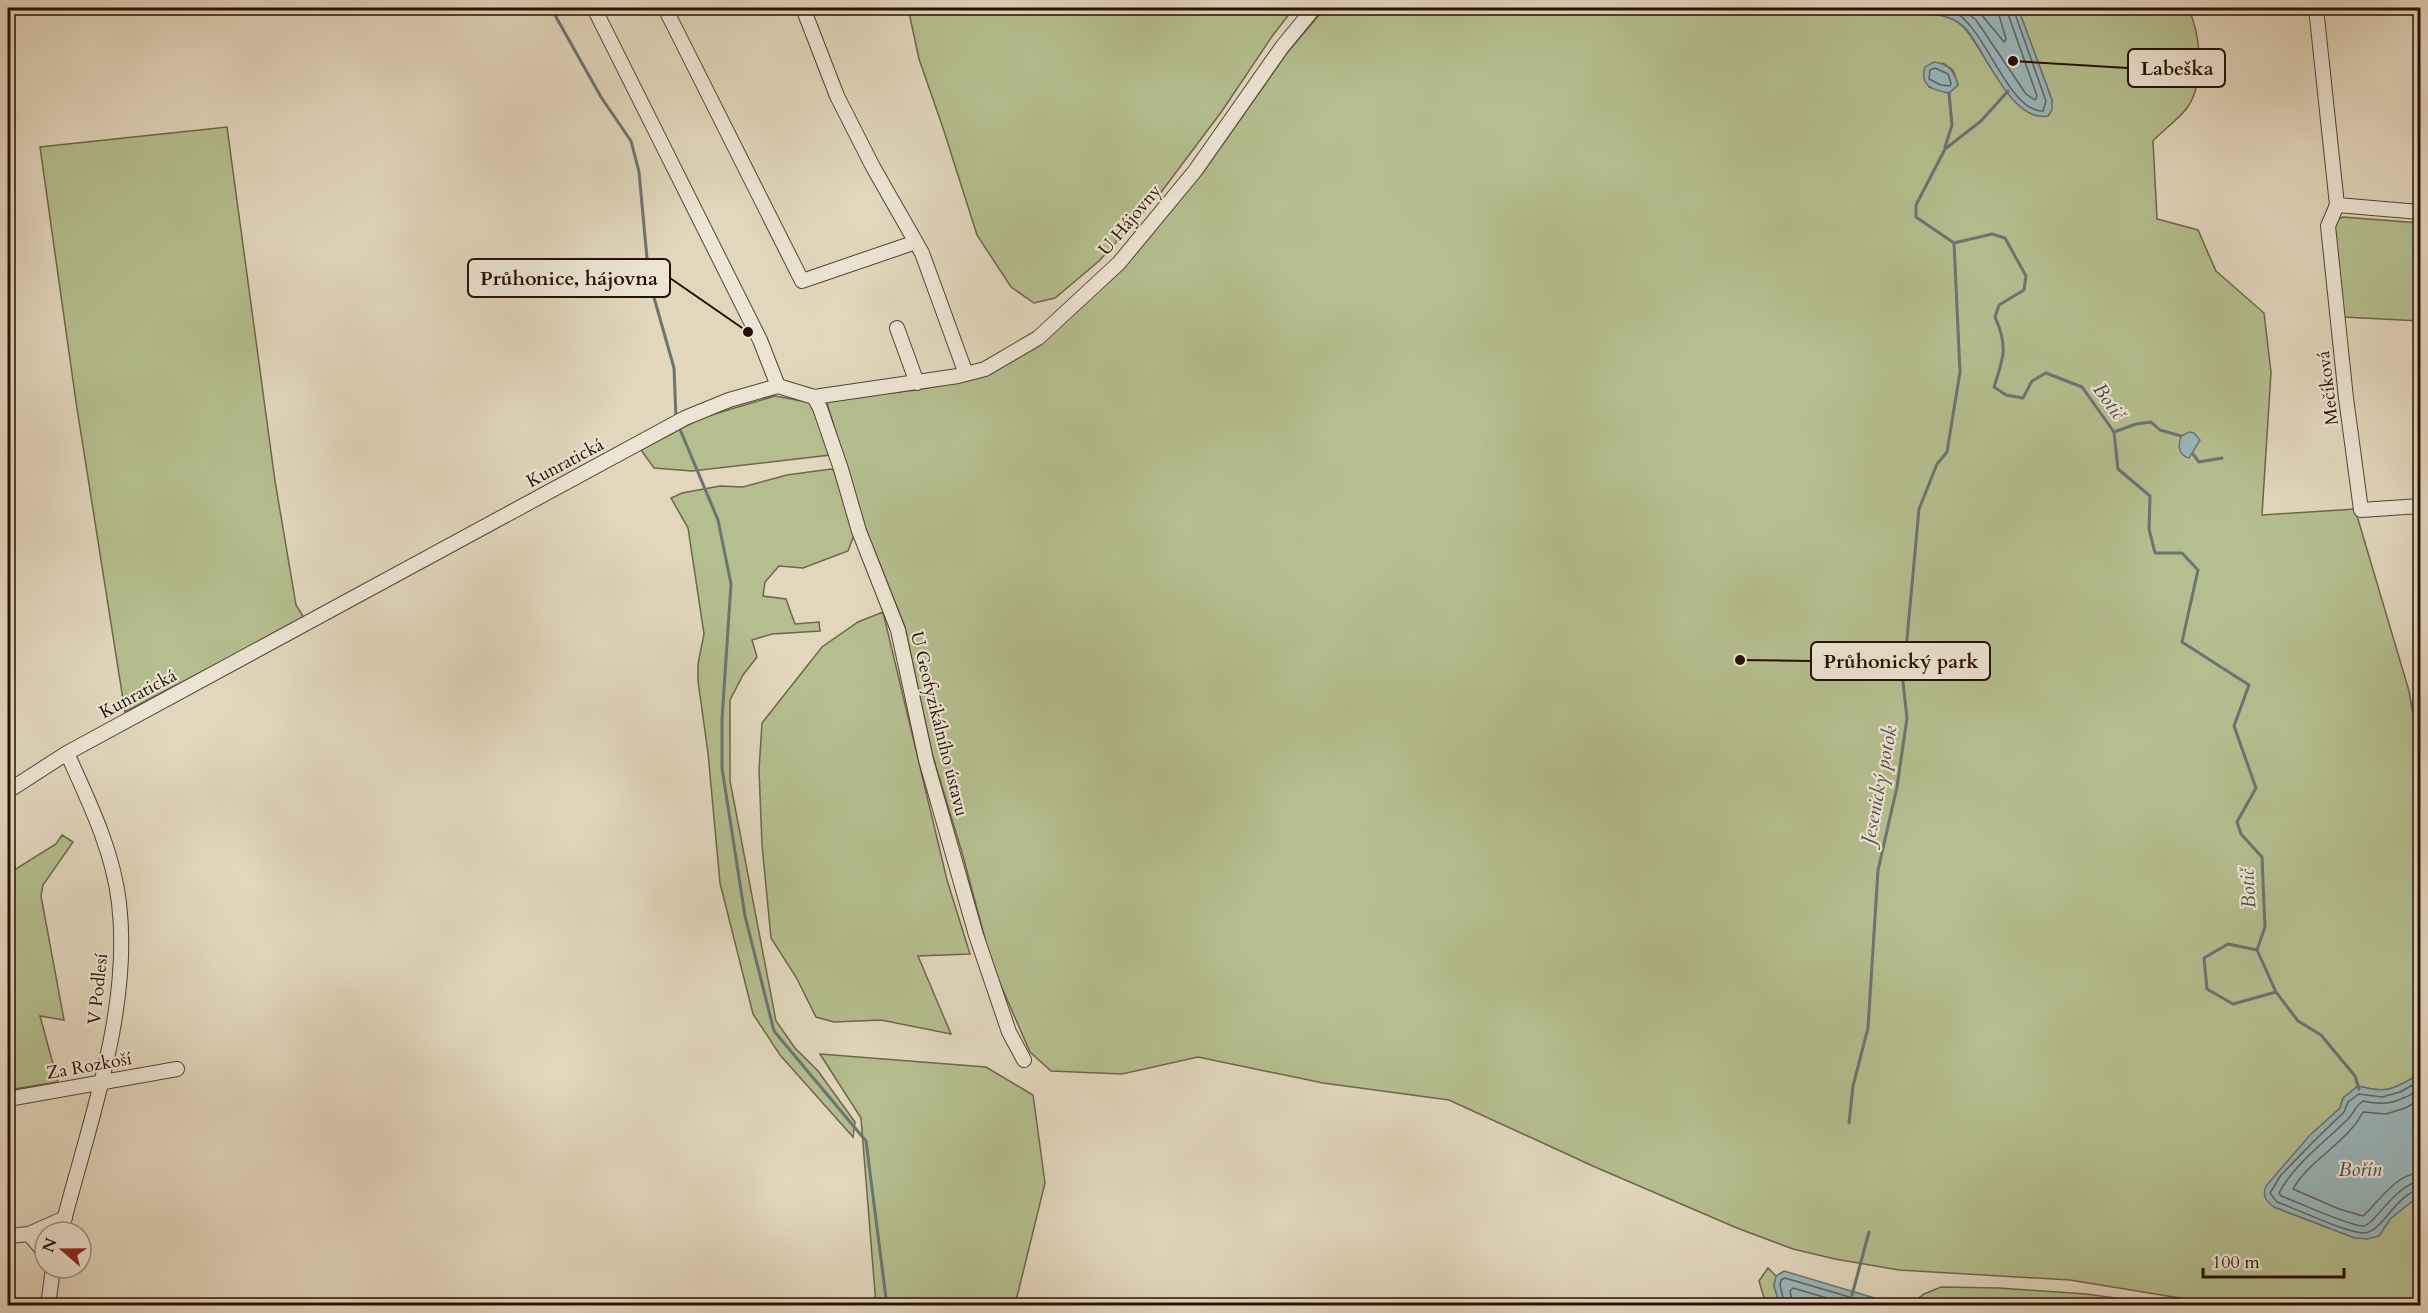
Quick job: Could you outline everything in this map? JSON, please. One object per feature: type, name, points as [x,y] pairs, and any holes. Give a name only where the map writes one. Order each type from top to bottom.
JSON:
[{"type":"street","points":[[594,8],[750,320],[778,386]]},
{"type":"street","points":[[666,8],[802,281],[916,242]]},
{"type":"street","points":[[803,8],[837,96],[873,167],[922,252],[966,374]]},
{"type":"street","name":"U Hájovny","points":[[778,386],[814,397],[966,374],[985,369],[1038,338],[1119,263],[1194,171],[1282,47],[1314,8]]},
{"type":"street","name":"Mečíková","points":[[2316,8],[2337,205],[2328,226],[2346,398],[2361,510],[2421,506]]},
{"type":"street","points":[[2337,205],[2421,212]]},
{"type":"street","points":[[897,328],[917,383]]},
{"type":"street","name":"Kunratická","points":[[8,791],[67,753],[685,418],[729,400],[778,386]]},
{"type":"street","name":"U Geofyzikálního ústavu","points":[[814,397],[831,439],[859,531],[898,630],[926,760],[976,936],[1009,1032],[1024,1060]]},
{"type":"street","name":"V Podlesí","points":[[65,1218],[101,1083],[120,980],[119,901],[102,835],[67,753]]},
{"type":"street","name":"Za Rozkoší","points":[[8,1099],[177,1069]]},
{"type":"street","points":[[8,1236],[29,1234],[65,1218]]},
{"type":"street","points":[[29,1234],[33,1239]]},
{"type":"street","points":[[48,1305],[51,1280]]},
{"type":"green space","points":[[908,8],[1294,8],[1222,111],[1159,195],[1099,261],[1055,298],[1034,303],[1011,287],[977,235],[919,59]]},
{"type":"green space","points":[[1325,8],[1889,8],[1909,13],[1940,15],[1958,23],[1974,40],[2012,98],[2023,109],[2035,115],[2048,116],[2052,100],[2018,8],[2188,8],[2196,31],[2199,72],[2193,98],[2187,108],[2153,141],[2157,219],[2198,230],[2216,271],[2264,313],[2271,372],[2262,515],[2355,509],[2409,691],[2420,754],[2420,1074],[2390,1089],[2377,1090],[2358,1086],[2343,1098],[2340,1108],[2274,1207],[2355,1238],[2379,1236],[2390,1219],[2420,1195],[2420,1305],[2222,1305],[2070,1280],[1899,1270],[1835,1259],[1793,1249],[1737,1228],[1595,1167],[1449,1100],[1323,1083],[1198,1057],[1122,1074],[1051,1071],[1030,1052],[992,965],[932,753],[905,627],[865,527],[826,400],[916,390],[985,376],[1041,343],[1123,269],[1204,171],[1287,53]],"holes":[[[1943,63],[1953,70],[1958,85],[1949,93],[1929,87]]]},
{"type":"green space","points":[[227,127],[275,481],[296,605],[304,618],[125,712],[76,402],[40,147]]},
{"type":"green space","points":[[2343,217],[2420,223],[2420,321],[2343,317],[2334,227],[2338,219]]},
{"type":"green space","points":[[775,396],[813,403],[830,455],[692,471],[654,468],[641,450],[701,418]]},
{"type":"green space","points":[[831,469],[834,471],[854,535],[848,551],[803,568],[779,566],[765,582],[763,596],[786,599],[795,624],[819,622],[820,631],[772,634],[752,640],[757,657],[743,675],[730,700],[730,781],[776,1021],[795,1048],[818,1071],[855,1122],[853,1137],[780,1055],[753,1014],[720,883],[708,753],[698,681],[698,664],[704,634],[688,528],[671,498],[682,493],[720,486],[743,487],[787,475]]},
{"type":"green space","points":[[883,612],[947,880],[970,954],[918,956],[951,1034],[881,1020],[834,1022],[816,1017],[796,977],[771,938],[762,845],[759,770],[762,723],[822,647],[858,622]]},
{"type":"green space","points":[[62,835],[73,842],[43,885],[41,896],[64,1020],[40,1016],[58,1082],[8,1090],[8,855],[16,869],[56,844]]},
{"type":"green space","points":[[820,1054],[986,1067],[1033,1095],[1045,1183],[1015,1305],[876,1305],[861,1118]]},
{"type":"green space","points":[[1768,1268],[1776,1276],[1774,1286],[1780,1305],[1766,1305],[1759,1281]]},
{"type":"green space","points":[[1941,1287],[2086,1294],[2167,1305],[1910,1305],[1924,1294]]},
{"type":"water","points":[[1889,8],[2018,8],[2052,100],[2052,110],[2048,116],[2035,115],[2023,109],[2001,84],[1967,30],[1959,23],[1940,15],[1909,13]]},
{"type":"water","points":[[1934,62],[1947,66],[1955,76],[1958,85],[1949,93],[1929,86],[1924,79],[1925,67]]},
{"type":"water","points":[[2189,432],[2194,433],[2200,440],[2189,458],[2183,455],[2179,447],[2181,436]]},
{"type":"water","name":"Bořín","points":[[2420,1074],[2420,1195],[2390,1219],[2379,1236],[2367,1239],[2355,1238],[2274,1207],[2267,1200],[2264,1193],[2266,1186],[2310,1135],[2340,1108],[2343,1098],[2358,1086],[2377,1090],[2390,1089]]},
{"type":"water","points":[[1784,1271],[1898,1305],[1780,1305],[1774,1286],[1776,1276]]},
{"type":"waterway","points":[[551,8],[601,97],[631,141],[639,172],[649,280],[674,368],[676,418]]},
{"type":"waterway","name":"Botič","points":[[2008,91],[1981,121],[1945,149],[1916,205],[1916,217],[1954,243],[1992,234],[2005,238],[2026,276],[2024,290],[1999,305],[1995,317],[2002,336],[2003,352],[1994,387],[2006,395],[2023,398],[2032,381],[2046,373],[2082,387],[2114,432],[2118,469],[2150,496],[2149,529],[2155,553],[2182,553],[2198,570],[2182,642],[2249,685],[2234,726],[2256,788],[2237,822],[2241,834],[2262,857],[2265,927],[2257,950],[2276,992],[2298,1021],[2321,1035],[2355,1076],[2359,1089]]},
{"type":"waterway","points":[[1945,147],[1952,125],[1949,93]]},
{"type":"waterway","name":"Jesenický potok","points":[[1849,1123],[1853,1086],[1868,1028],[1878,870],[1897,787],[1907,718],[1903,682],[1919,509],[1937,464],[1947,452],[1960,372],[1954,243]]},
{"type":"waterway","points":[[2114,432],[2136,424],[2151,422],[2160,430],[2181,436]]},
{"type":"waterway","points":[[679,427],[718,520],[731,584],[722,719],[722,768],[745,916],[774,1031],[866,1141],[887,1306]]},
{"type":"waterway","points":[[2193,454],[2199,462],[2222,458]]},
{"type":"waterway","points":[[2257,950],[2228,944],[2204,958],[2207,989],[2233,1004],[2276,992]]},
{"type":"waterway","name":"Jesenický potok","points":[[1852,1295],[1869,1232]]},
{"type":"place","name":"Labeška","points":[[2013,61]]},
{"type":"place","name":"Průhonice, hájovna","points":[[748,332]]},
{"type":"place","name":"Průhonický park","points":[[1740,660]]}]
